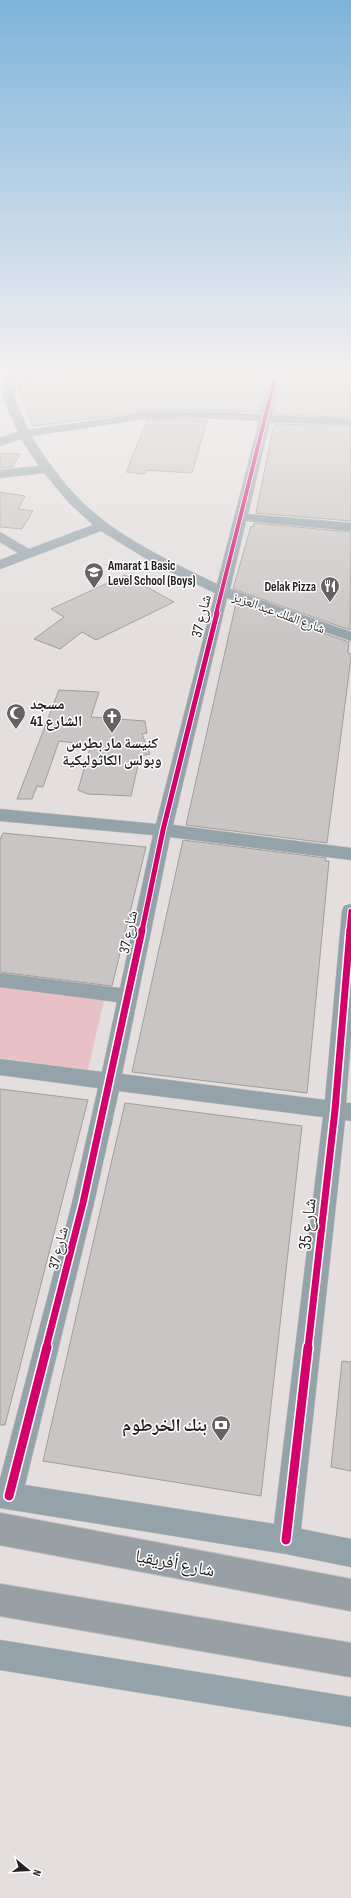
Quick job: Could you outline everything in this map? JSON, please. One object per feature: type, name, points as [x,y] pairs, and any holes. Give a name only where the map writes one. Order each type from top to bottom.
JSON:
[{"type":"highway","name":"شارع أفريقيا","points":[[0,1529],[351,1595]]},
{"type":"highway","points":[[0,1600],[351,1660]]},
{"type":"street","name":"شارع الملك عبد العزيز","points":[[43,463],[73,500],[102,526],[163,563],[221,591],[351,637]]},
{"type":"street","name":"شارع 37","points":[[4,1495],[83,1203],[163,830],[253,463]]},
{"type":"street","points":[[0,474],[47,469]]},
{"type":"street","points":[[240,517],[351,527]]},
{"type":"street","points":[[0,565],[102,526]]},
{"type":"street","points":[[0,536],[28,554]]},
{"type":"street","points":[[0,815],[163,830],[351,854]]},
{"type":"street","name":"شارع 35","points":[[286,1540],[343,1111],[351,910]]},
{"type":"street","points":[[0,980],[128,996]]},
{"type":"street","points":[[0,1067],[343,1111]]},
{"type":"street","points":[[4,1495],[286,1540],[351,1553]]},
{"type":"street","points":[[0,1655],[351,1712]]},
{"type":"shaded area","points":[[0,983],[105,996],[88,1070],[0,1058]]},
{"type":"building","points":[[0,463],[15,463],[13,467],[0,468]]},
{"type":"building","points":[[130,463],[195,463],[192,473],[146,470],[145,474],[126,472]]},
{"type":"building","points":[[266,463],[351,463],[351,521],[256,513]]},
{"type":"building","points":[[0,492],[25,496],[18,509],[33,511],[22,529],[0,527]]},
{"type":"building","points":[[254,523],[351,532],[350,630],[233,589],[251,526],[253,527]]},
{"type":"building","points":[[125,575],[174,602],[96,640],[82,632],[60,649],[34,639],[64,617],[51,609]]},
{"type":"building","points":[[236,603],[349,642],[348,653],[351,654],[351,658],[327,843],[186,825]]},
{"type":"building","points":[[59,690],[99,692],[91,717],[145,721],[147,733],[142,734],[150,754],[140,756],[131,796],[88,794],[78,790],[91,745],[59,741],[43,787],[37,786],[32,799],[17,799]]},
{"type":"building","points":[[3,833],[146,847],[112,986],[0,972],[0,840]]},
{"type":"building","points":[[183,840],[326,858],[325,861],[329,861],[307,1093],[132,1072]]},
{"type":"building","points":[[0,1089],[88,1100],[5,1425],[0,1425]]},
{"type":"building","points":[[125,1103],[302,1126],[261,1496],[43,1461]]},
{"type":"building","points":[[342,1361],[351,1362],[351,1471],[331,1467]]},
{"type":"cycle path","points":[[9,1496],[83,1203],[163,830],[254,463]]},
{"type":"cycle path","points":[[286,1540],[335,1110],[351,911]]},
{"type":"place","name":"Amarat 1 Basic Level School (Boys)","points":[[94,589]]},
{"type":"place","name":"Delak Pizza","points":[[330,603]]},
{"type":"place","name":"مسجد الشارع 41","points":[[16,730]]},
{"type":"place","name":"كنيسة مار بطرس وبولس الكاثوليكية","points":[[112,734]]},
{"type":"place","name":"بنك الخرطوم","points":[[221,1442]]}]
